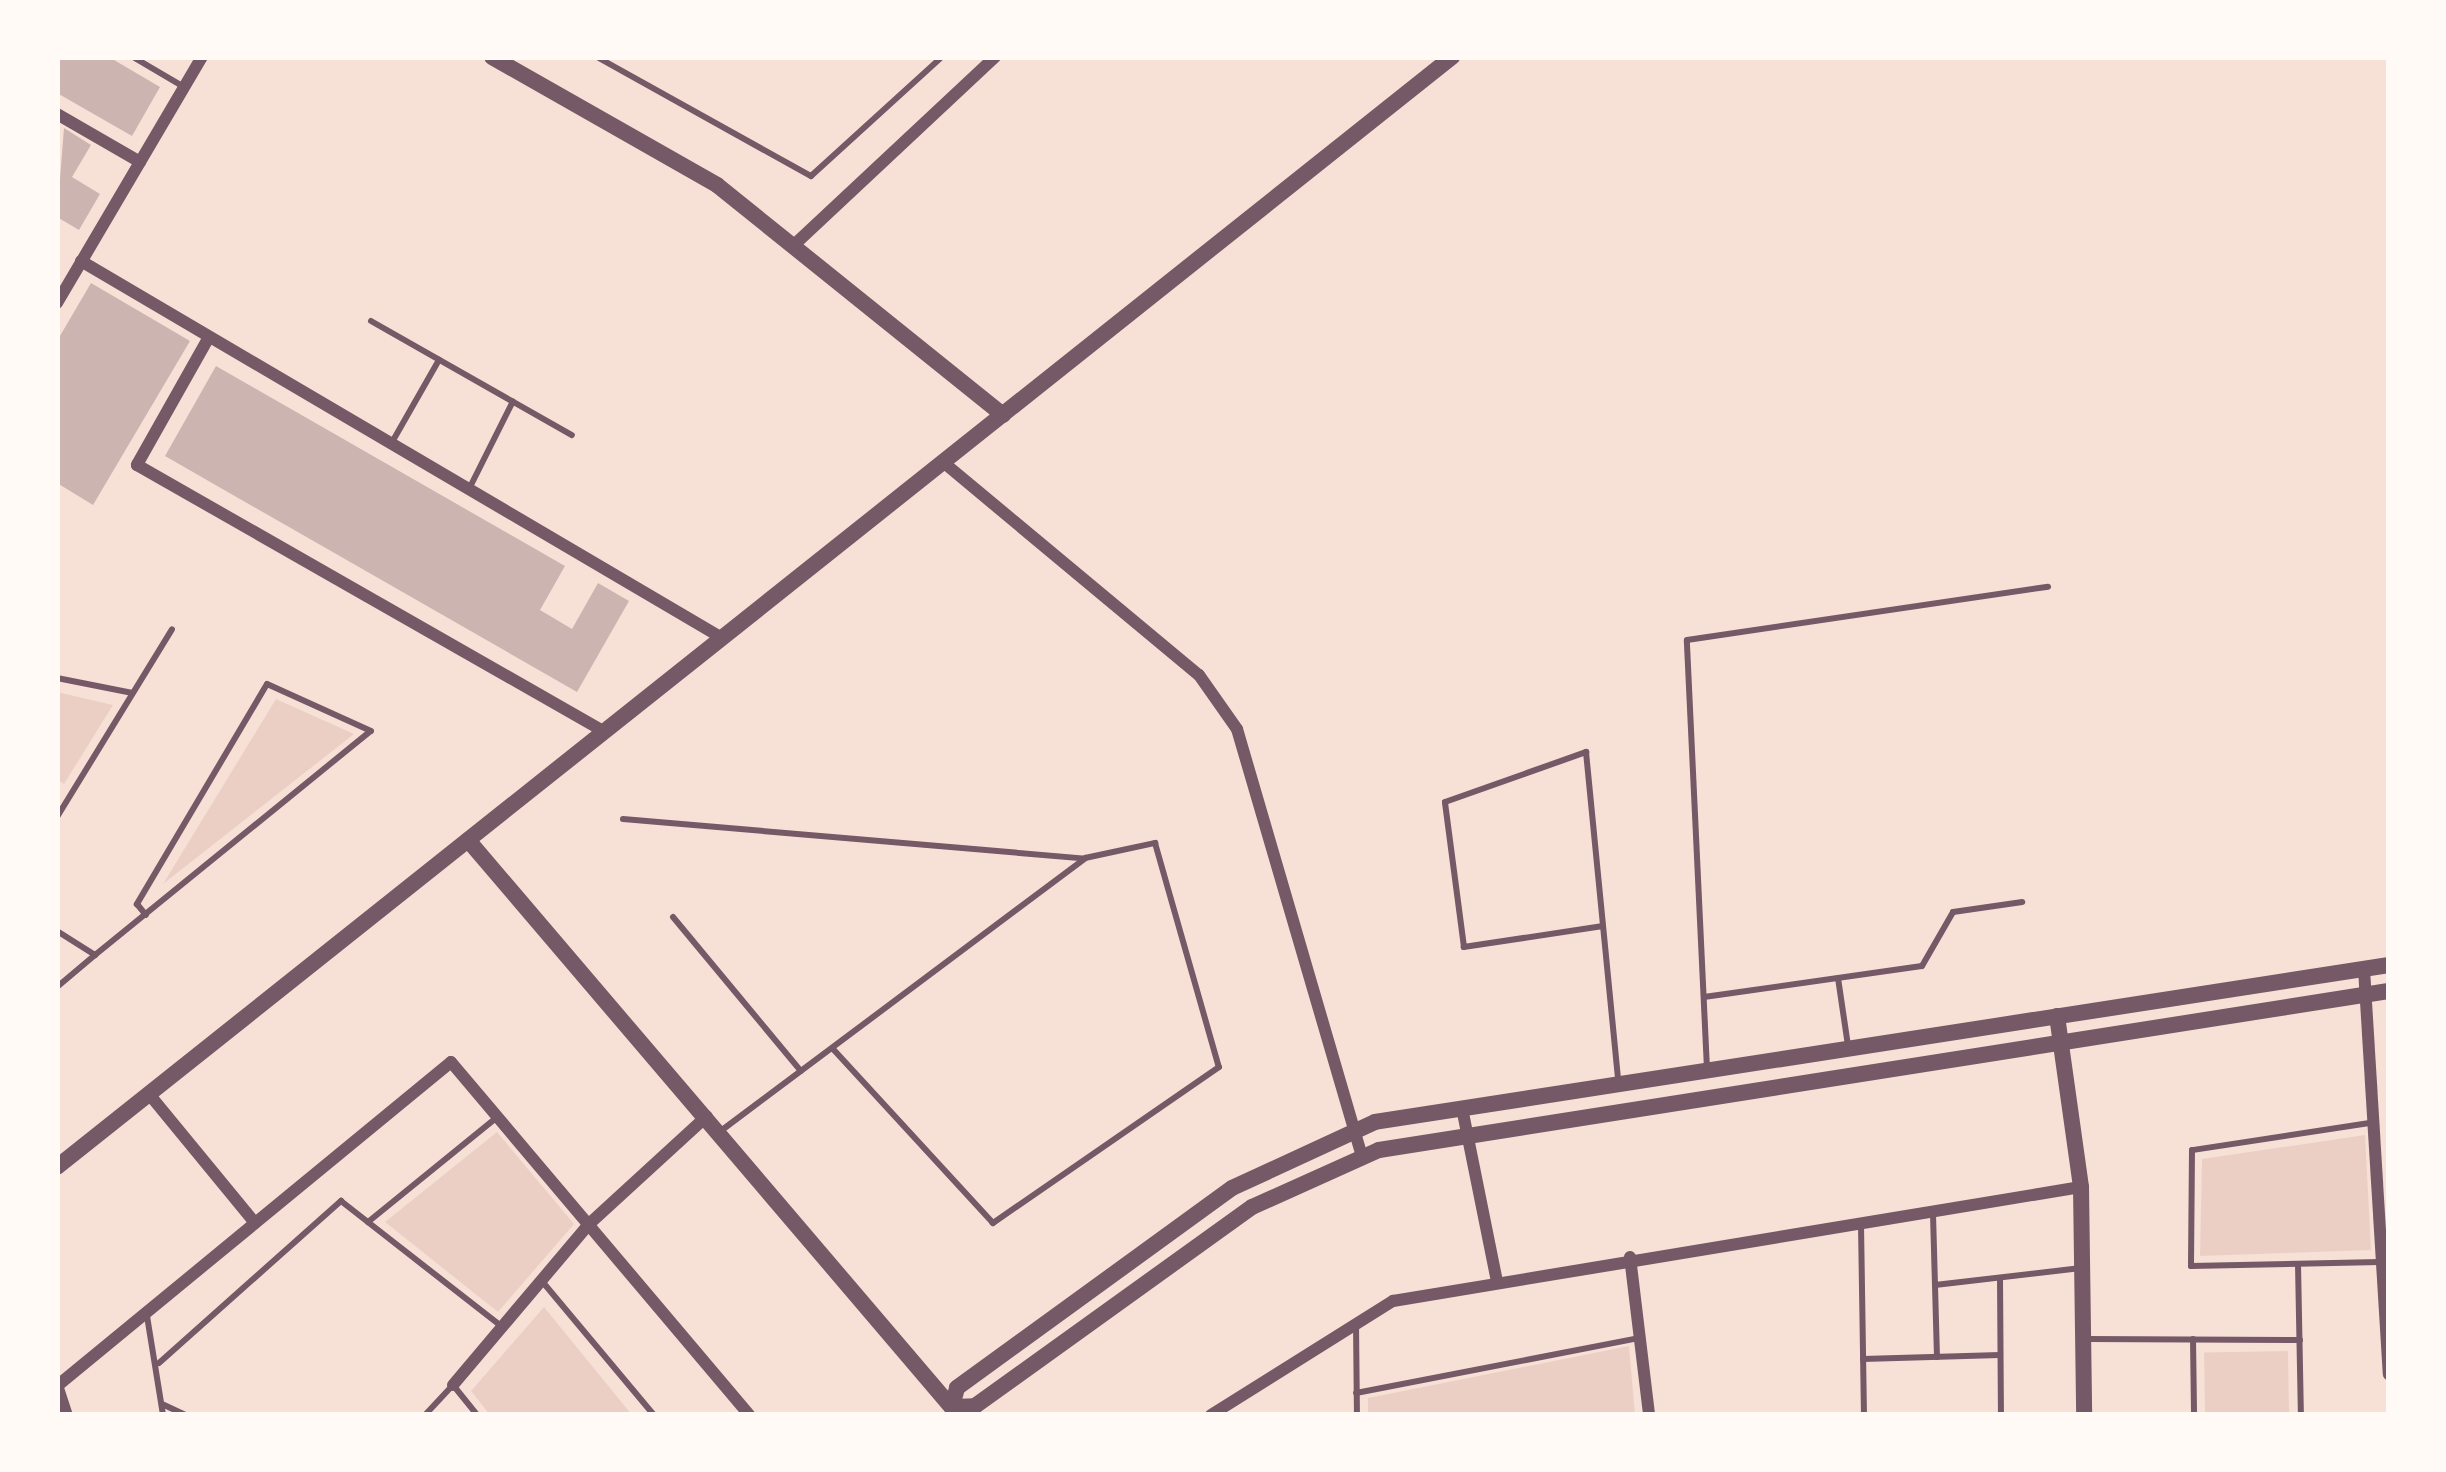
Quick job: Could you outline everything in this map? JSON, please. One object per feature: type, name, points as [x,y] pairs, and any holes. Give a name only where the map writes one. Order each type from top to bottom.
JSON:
[{"type":"street","points":[[57,303],[202,57]]},
{"type":"street","points":[[491,57],[511,62],[717,185],[1003,416]]},
{"type":"street","points":[[794,245],[995,57]]},
{"type":"street","points":[[57,1167],[1452,57]]},
{"type":"street","points":[[59,118],[140,162]]},
{"type":"street","points":[[81,261],[722,638]]},
{"type":"street","points":[[209,337],[137,465],[605,731]]},
{"type":"street","points":[[944,462],[1199,675],[1237,729],[1362,1156]]},
{"type":"street","points":[[468,840],[708,1115],[954,1411]]},
{"type":"street","points":[[954,1411],[957,1388],[1232,1188],[1353,1129],[1462,1108],[2389,965]]},
{"type":"street","points":[[2364,969],[2385,1171],[2389,1374]]},
{"type":"street","points":[[954,1411],[975,1406],[1252,1207],[1362,1156],[2060,1040],[2389,992]]},
{"type":"street","points":[[2057,1016],[2081,1187],[2084,1415]]},
{"type":"street","points":[[67,1415],[57,1386],[451,1063],[749,1415]]},
{"type":"street","points":[[149,1094],[255,1223]]},
{"type":"street","points":[[1462,1108],[1497,1282]]},
{"type":"street","points":[[453,1385],[588,1225],[708,1115]]},
{"type":"street","points":[[1217,1413],[1356,1320],[1393,1301],[1630,1257],[2081,1187]]},
{"type":"street","points":[[1630,1257],[1649,1415]]},
{"type":"lane","points":[[133,57],[184,87]]},
{"type":"lane","points":[[597,57],[811,176],[942,57]]},
{"type":"lane","points":[[371,322],[572,435]]},
{"type":"lane","points":[[391,444],[439,360]]},
{"type":"lane","points":[[469,489],[513,401]]},
{"type":"lane","points":[[1708,1070],[1687,640],[2048,586]]},
{"type":"lane","points":[[57,818],[172,629]]},
{"type":"lane","points":[[57,678],[133,693]]},
{"type":"lane","points":[[57,987],[371,731],[267,684],[137,904],[146,914]]},
{"type":"lane","points":[[1603,926],[1464,947],[1445,802],[1586,752],[1603,926],[1618,1084]]},
{"type":"lane","points":[[57,798],[65,803]]},
{"type":"lane","points":[[623,819],[1085,858],[1155,843],[1219,1067],[993,1223],[833,1049]]},
{"type":"lane","points":[[721,1131],[1085,858]]},
{"type":"lane","points":[[1704,997],[1922,966],[1953,912],[2022,902]]},
{"type":"lane","points":[[673,917],[802,1072]]},
{"type":"lane","points":[[57,931],[95,956]]},
{"type":"lane","points":[[1838,978],[1848,1048]]},
{"type":"lane","points":[[368,1222],[497,1117]]},
{"type":"lane","points":[[2379,1121],[2192,1150],[2191,1266],[2386,1256]]},
{"type":"lane","points":[[159,1363],[341,1201],[502,1327]]},
{"type":"lane","points":[[1934,1210],[1936,1357]]},
{"type":"lane","points":[[1861,1221],[1864,1415]]},
{"type":"lane","points":[[2298,1264],[2301,1415]]},
{"type":"lane","points":[[1935,1285],[2082,1268]]},
{"type":"lane","points":[[2000,1278],[2001,1415]]},
{"type":"lane","points":[[541,1280],[654,1415]]},
{"type":"lane","points":[[146,1313],[159,1363],[163,1415]]},
{"type":"lane","points":[[1354,1414],[1356,1320]]},
{"type":"lane","points":[[1356,1393],[1640,1338]]},
{"type":"lane","points":[[2083,1339],[2300,1340]]},
{"type":"lane","points":[[2193,1339],[2194,1415]]},
{"type":"lane","points":[[1863,1359],[2000,1355]]},
{"type":"lane","points":[[425,1415],[453,1385],[477,1415]]},
{"type":"lane","points":[[162,1404],[186,1415]]},
{"type":"shaded area","points":[[57,692],[113,705],[64,784],[57,779]]},
{"type":"shaded area","points":[[276,699],[354,734],[163,884]]},
{"type":"shaded area","points":[[497,1132],[574,1224],[498,1312],[385,1222]]},
{"type":"shaded area","points":[[2365,1135],[2371,1250],[2200,1256],[2202,1159]]},
{"type":"shaded area","points":[[544,1307],[632,1415],[490,1415],[471,1391]]},
{"type":"shaded area","points":[[1629,1346],[1635,1415],[1368,1415],[1368,1398]]},
{"type":"shaded area","points":[[2288,1351],[2289,1415],[2205,1415],[2204,1352]]},
{"type":"building","points":[[57,57],[109,57],[160,87],[132,136],[57,93]]},
{"type":"building","points":[[64,128],[91,145],[72,177],[100,194],[79,230],[57,217]]},
{"type":"building","points":[[91,283],[190,341],[93,505],[57,483],[57,341]]},
{"type":"building","points":[[216,366],[565,566],[540,610],[572,629],[598,583],[629,601],[577,692],[165,456]]}]
